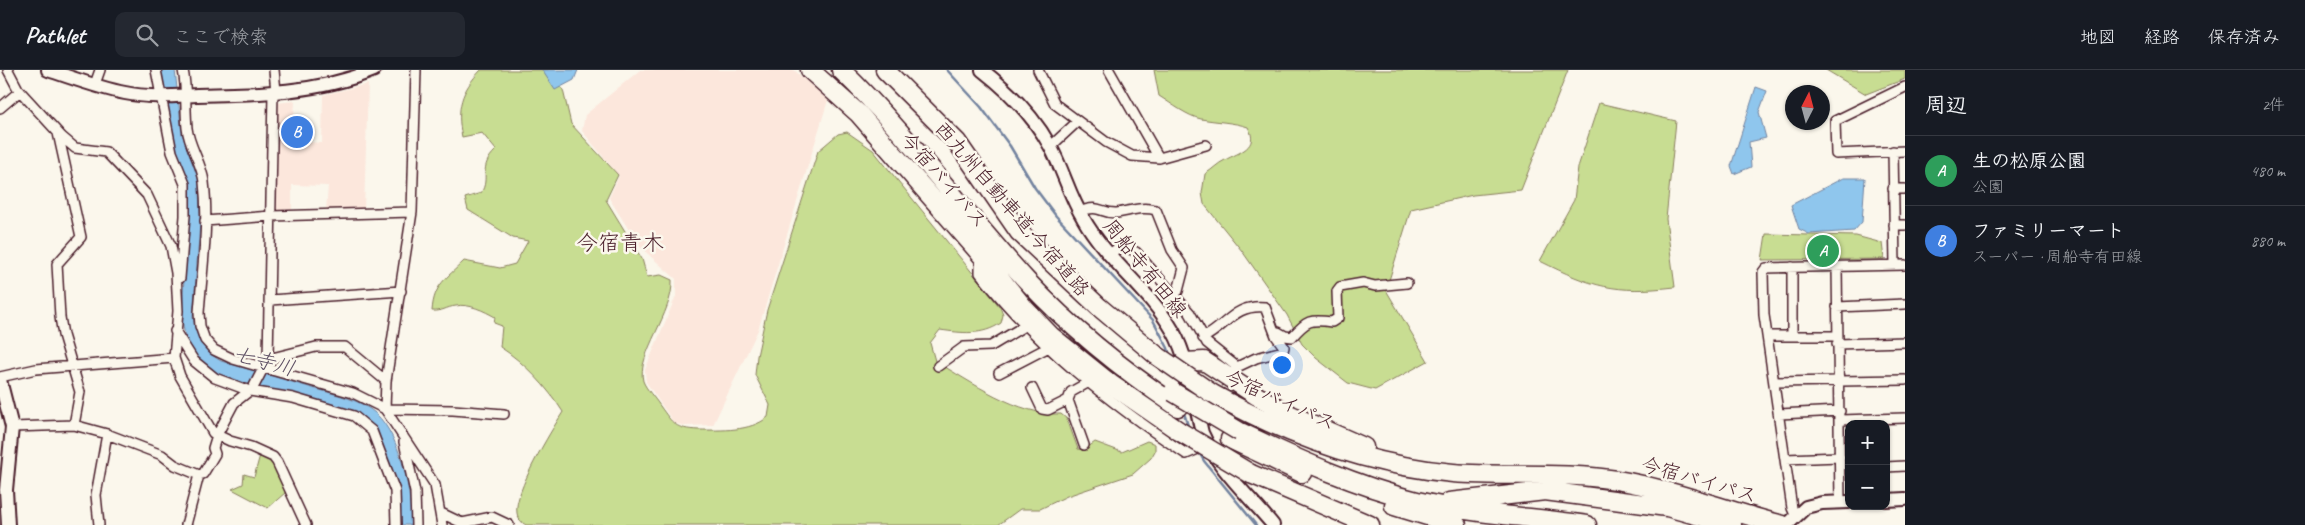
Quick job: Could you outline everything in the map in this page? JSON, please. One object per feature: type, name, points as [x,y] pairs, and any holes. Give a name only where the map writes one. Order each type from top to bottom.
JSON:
[{"type":"highway","name":"今宿バイパス","points":[[810,70],[859,114],[984,258],[1025,309],[1051,336],[1112,385],[1179,431],[1251,474],[1370,525]]},
{"type":"highway","name":"西九州自動車道;今宿道路","points":[[841,70],[893,123],[1027,281],[1064,319],[1126,371],[1230,439],[1270,460],[1370,499],[1418,507],[1444,507],[1587,525]]},
{"type":"highway","name":"西九州自動車道;今宿道路","points":[[857,70],[901,114],[1029,266],[1113,347],[1174,392],[1240,432],[1457,525]]},
{"type":"highway","name":"今宿バイパス","points":[[885,70],[957,142],[1019,232],[1099,307],[1156,356],[1211,393],[1283,429],[1324,445],[1372,458],[1417,468],[1455,473],[1559,475],[1600,478],[1659,488],[1748,516],[1789,522]]},
{"type":"highway","points":[[1184,362],[1204,361],[1233,372],[1291,415],[1376,452],[1432,465],[1559,475]]},
{"type":"highway","points":[[1276,449],[1347,468]]},
{"type":"highway","points":[[1418,507],[1488,496],[1544,491],[1667,507],[1732,525]]},
{"type":"highway","points":[[1465,494],[1488,496]]},
{"type":"main road","points":[[48,70],[124,93],[160,96],[274,92],[332,84],[374,70]]},
{"type":"main road","name":"周船寺有田線","points":[[982,70],[1016,100],[1050,146],[1079,212],[1108,255],[1158,309],[1173,332],[1184,362],[1202,433],[1208,445],[1230,476],[1273,525]]},
{"type":"main road","points":[[0,378],[12,427],[6,490],[8,525]]},
{"type":"main road","points":[[1890,500],[1905,499]]},
{"type":"main road","points":[[1789,522],[1806,507],[1822,503],[1844,502]]},
{"type":"street","points":[[8,70],[20,91],[58,133],[75,148],[106,152],[148,194],[171,246],[176,273],[178,311]]},
{"type":"street","points":[[95,84],[100,70]]},
{"type":"street","points":[[156,70],[172,152],[185,184],[185,216],[174,358],[180,376],[212,433],[273,457],[306,525]]},
{"type":"street","points":[[182,70],[187,130],[192,147],[201,166],[204,183],[205,221],[199,313],[200,326],[205,340],[214,350],[233,359],[266,365],[353,392],[385,409],[435,485],[442,525]]},
{"type":"street","points":[[186,525],[199,475],[203,474],[215,454],[213,448],[217,435],[234,403],[252,389],[266,365],[270,300],[274,70]]},
{"type":"street","points":[[385,409],[386,381],[412,212],[416,70]]},
{"type":"street","points":[[1038,70],[1055,104],[1106,142],[1132,156],[1159,158],[1206,145]]},
{"type":"street","points":[[1109,70],[1159,158]]},
{"type":"street","points":[[1905,87],[1835,121],[1836,154],[1905,151]]},
{"type":"street","points":[[0,108],[20,91]]},
{"type":"street","points":[[1050,146],[1077,122]]},
{"type":"street","points":[[58,133],[81,237],[58,264],[60,316],[80,392],[74,426]]},
{"type":"street","points":[[1893,151],[1895,265]]},
{"type":"street","points":[[1894,189],[1905,189]]},
{"type":"street","points":[[1079,212],[1092,207],[1115,213],[1134,208],[1156,210],[1172,250],[1184,268],[1178,291],[1174,294]]},
{"type":"street","points":[[205,221],[271,216],[412,212]]},
{"type":"street","points":[[1894,225],[1905,225]]},
{"type":"street","points":[[1108,255],[1118,248],[1126,247],[1136,252],[1190,313],[1203,338],[1207,344],[1233,372],[1256,358],[1283,351],[1284,348],[1275,333],[1265,307],[1252,306],[1238,311],[1203,338]]},
{"type":"street","points":[[984,258],[980,260],[980,272],[1047,348],[1134,419],[1186,454],[1208,445]]},
{"type":"street","points":[[1789,522],[1792,508],[1764,315],[1763,272],[1766,268],[1905,265]]},
{"type":"street","points":[[1837,266],[1840,457],[1845,468],[1844,502]]},
{"type":"street","points":[[1792,267],[1792,336]]},
{"type":"street","points":[[1275,333],[1278,332],[1292,337],[1304,324],[1313,320],[1332,322],[1338,318],[1337,291],[1340,287],[1363,283],[1375,286],[1407,283]]},
{"type":"street","points":[[270,300],[401,291]]},
{"type":"street","points":[[1837,307],[1905,304]]},
{"type":"street","points":[[938,366],[964,346],[991,346],[1026,325]]},
{"type":"street","points":[[175,331],[194,361],[215,378],[354,416],[372,431],[395,491],[396,525]]},
{"type":"street","points":[[1768,336],[1905,342]]},
{"type":"street","points":[[266,365],[316,347],[344,347],[386,381]]},
{"type":"street","points":[[999,373],[1047,348]]},
{"type":"street","points":[[0,378],[36,369],[174,358]]},
{"type":"street","points":[[1775,382],[1905,380]]},
{"type":"street","points":[[1084,445],[1068,400],[1071,392],[1089,382]]},
{"type":"street","points":[[1032,388],[1042,409],[1048,410],[1068,400]]},
{"type":"street","points":[[385,409],[453,410],[504,414]]},
{"type":"street","points":[[1779,414],[1905,418]]},
{"type":"street","points":[[12,427],[74,426],[106,434],[162,455],[174,465],[199,475]]},
{"type":"street","points":[[400,430],[415,492],[416,525]]},
{"type":"street","points":[[99,525],[96,495],[106,434]]},
{"type":"street","points":[[1785,459],[1840,457]]},
{"type":"street","points":[[1890,467],[1905,466]]},
{"type":"street","points":[[441,513],[462,523],[493,521],[509,525]]},
{"type":"shaded area","points":[[640,70],[794,70],[828,100],[758,330],[713,425],[685,426],[674,423],[646,382],[645,370],[676,296],[676,279],[639,246],[609,198],[619,176],[582,131],[585,115]]},
{"type":"shaded area","points":[[368,84],[364,210],[326,211],[328,186],[292,185],[292,212],[274,213],[276,103],[295,101],[293,141],[322,143],[323,95]]},
{"type":"green space","points":[[481,70],[548,70],[563,90],[571,124],[618,175],[606,200],[642,259],[647,277],[661,275],[672,280],[667,306],[645,359],[642,371],[646,387],[668,417],[680,427],[717,430],[744,428],[761,422],[768,417],[770,405],[755,375],[767,310],[818,151],[838,134],[847,132],[873,150],[1000,307],[1003,315],[1001,323],[987,330],[964,333],[940,330],[930,343],[935,361],[980,388],[1012,404],[1029,410],[1061,414],[1067,419],[1078,449],[1084,450],[1095,442],[1122,452],[1147,441],[1155,444],[1155,451],[1151,458],[1133,474],[1067,496],[1040,509],[1020,509],[998,525],[526,525],[520,520],[517,513],[517,504],[521,491],[534,462],[563,412],[535,376],[500,347],[502,326],[494,323],[495,317],[481,310],[461,305],[432,311],[438,288],[464,261],[500,268],[515,264],[528,241],[513,238],[468,210],[465,198],[481,193],[485,182],[487,162],[496,150],[482,133],[462,137],[460,127],[462,100],[469,85]]},
{"type":"green space","points":[[1154,70],[1568,70],[1521,190],[1473,195],[1411,209],[1386,290],[1428,361],[1375,390],[1348,383],[1316,358],[1302,344],[1287,315],[1242,251],[1204,204],[1202,193],[1205,174],[1222,161],[1242,152],[1250,145],[1251,134],[1248,127],[1201,119],[1180,109],[1159,96]]},
{"type":"green space","points":[[1826,70],[1905,70],[1905,79],[1866,94]]},
{"type":"green space","points":[[1599,103],[1676,121],[1666,219],[1675,287],[1636,290],[1604,286],[1575,277],[1540,261],[1574,200],[1578,167]]},
{"type":"green space","points":[[1766,234],[1856,236],[1882,243],[1884,259],[1762,260]]},
{"type":"green space","points":[[260,455],[271,458],[286,492],[268,508],[232,489],[243,484],[244,474],[254,477]]},
{"type":"water","points":[[159,70],[175,70],[182,134],[199,181],[200,223],[193,317],[201,343],[209,353],[221,361],[341,396],[356,401],[370,409],[380,418],[389,431],[402,462],[409,496],[411,525],[400,525],[396,483],[381,442],[366,421],[217,374],[191,350],[185,336],[182,316],[189,184],[176,149]]},
{"type":"water","points":[[542,70],[578,70],[574,80],[555,90]]},
{"type":"water","points":[[1756,87],[1767,91],[1759,112],[1766,138],[1749,142],[1751,167],[1734,174],[1731,166]]},
{"type":"water","points":[[1843,178],[1865,178],[1862,222],[1854,231],[1809,234],[1799,229],[1791,205]]},
{"type":"waterway","points":[[947,70],[981,107],[1010,146],[1035,188],[1056,216],[1153,320],[1168,348],[1170,356]]},
{"type":"waterway","points":[[1183,410],[1189,429]]},
{"type":"waterway","points":[[1200,454],[1256,525]]},
{"type":"place","name":"ファミリーマート","points":[[297,132]]},
{"type":"place","name":"生の松原公園","points":[[1823,251]]},
{"type":"district","name":"今宿青木","points":[[620,243]]},
{"type":"water label","name":"七寺川","points":[[264,361]]}]
